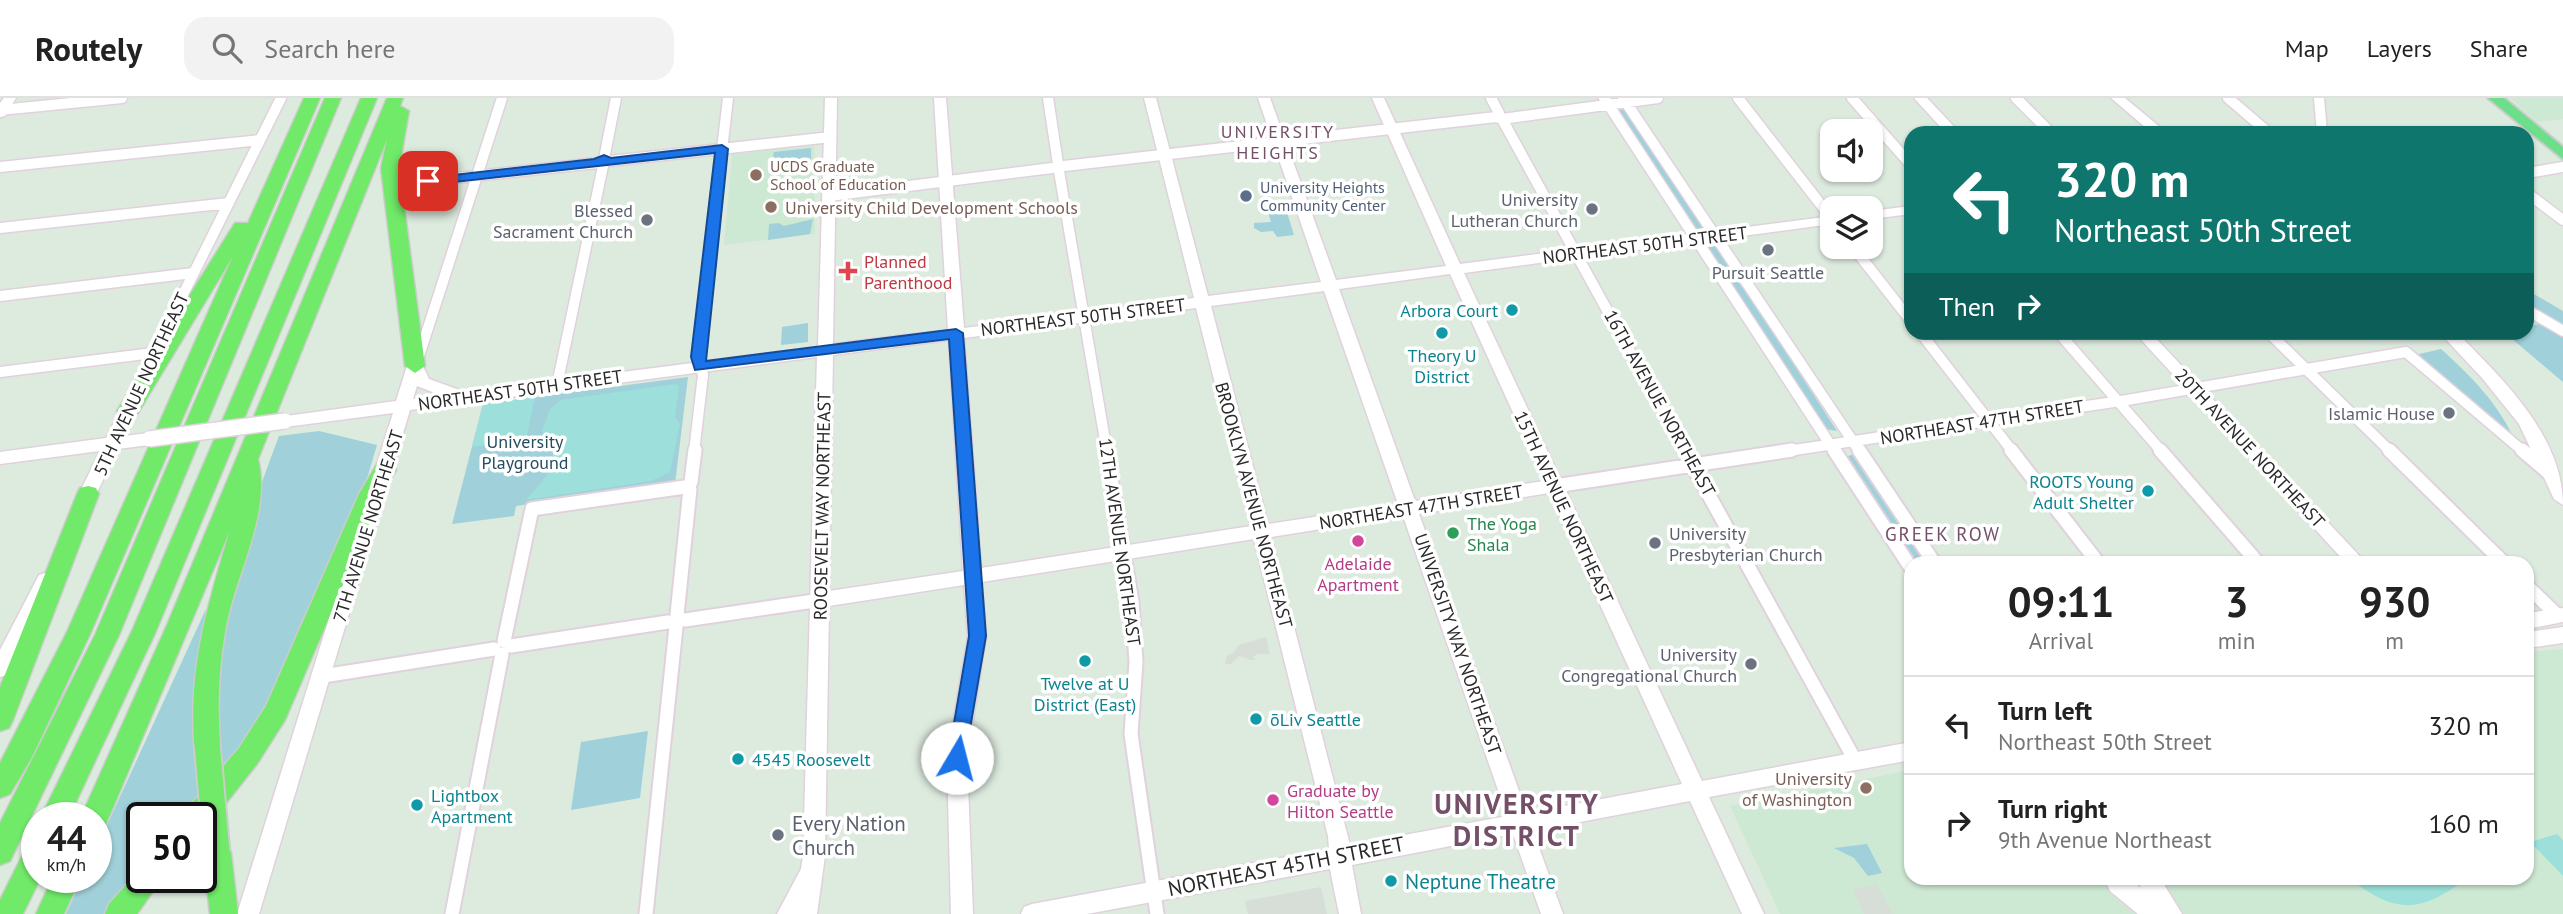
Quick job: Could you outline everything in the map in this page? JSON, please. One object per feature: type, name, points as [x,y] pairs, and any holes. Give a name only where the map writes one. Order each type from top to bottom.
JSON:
[{"type":"highway","points":[[128,411],[269,181],[312,98]]},
{"type":"highway","points":[[296,267],[303,225],[354,98]]},
{"type":"highway","points":[[62,802],[144,631],[369,98]]},
{"type":"highway","points":[[102,802],[179,625],[395,98]]},
{"type":"highway","points":[[404,98],[390,168],[415,366]]},
{"type":"highway","points":[[0,852],[107,635],[333,102]]},
{"type":"highway","points":[[0,786],[23,749],[79,632],[298,126]]},
{"type":"highway","points":[[212,802],[206,743],[205,693],[210,644],[219,602],[246,515],[251,486],[247,456]]},
{"type":"highway","points":[[210,802],[253,748],[276,712],[370,494],[385,470]]},
{"type":"highway","points":[[0,720],[88,494]]},
{"type":"highway","points":[[217,853],[220,907]]},
{"type":"highway","points":[[8,914],[21,888]]},
{"type":"highway","points":[[50,914],[60,893]]},
{"type":"highway","points":[[119,914],[136,893]]},
{"type":"main road","points":[[1,111],[10,98]]},
{"type":"main road","name":"ROOSEVELT WAY NORTHEAST","points":[[806,914],[813,867],[831,98]]},
{"type":"main road","points":[[940,98],[973,576],[976,657],[959,737],[956,775],[962,914]]},
{"type":"main road","name":"BROOKLYN AVENUE NORTHEAST","points":[[1150,98],[1339,836],[1350,914]]},
{"type":"main road","name":"UNIVERSITY WAY NORTHEAST","points":[[1264,98],[1333,286],[1552,914]]},
{"type":"main road","name":"15TH AVENUE NORTHEAST","points":[[1378,98],[1454,270],[1753,914]]},
{"type":"main road","points":[[1920,98],[1946,126]]},
{"type":"main road","points":[[2117,98],[2151,126]]},
{"type":"main road","points":[[2495,98],[2528,126]]},
{"type":"main road","points":[[2534,131],[2563,155]]},
{"type":"main road","points":[[1883,214],[1904,211]]},
{"type":"main road","name":"NORTHEAST 50TH STREET","points":[[0,458],[1820,222]]},
{"type":"main road","name":"20TH AVENUE NORTHEAST","points":[[2149,340],[2351,556]]},
{"type":"main road","points":[[2454,340],[2510,399],[2526,421],[2563,499]]},
{"type":"main road","points":[[415,366],[418,378],[427,385],[478,396]]},
{"type":"main road","name":"7TH AVENUE NORTHEAST","points":[[248,914],[323,676],[415,366]]},
{"type":"main road","name":"5TH AVENUE NORTHEAST","points":[[0,669],[128,411]]},
{"type":"main road","name":"NORTHEAST 47TH STREET","points":[[821,600],[1555,486]]},
{"type":"main road","points":[[2534,620],[2560,615]]},
{"type":"main road","name":"NORTHEAST 45TH STREET","points":[[1032,914],[1904,752]]},
{"type":"main road","points":[[788,914],[813,867]]},
{"type":"main road","points":[[2119,885],[2137,914]]},
{"type":"main road","points":[[2120,885],[2152,914]]},
{"type":"main road","points":[[2152,885],[2171,914]]},
{"type":"street","points":[[1,111],[122,98]]},
{"type":"street","name":"5TH AVENUE NORTHEAST","points":[[128,411],[153,353],[281,98]]},
{"type":"street","name":"7TH AVENUE NORTHEAST","points":[[415,366],[502,98]]},
{"type":"street","points":[[557,385],[616,98]]},
{"type":"street","points":[[646,914],[689,486],[703,375],[698,357],[728,98]]},
{"type":"street","name":"12TH AVENUE NORTHEAST","points":[[1048,98],[1124,553],[1136,642],[1131,717],[1133,751],[1157,914]]},
{"type":"street","name":"16TH AVENUE NORTHEAST","points":[[1491,98],[1856,762]]},
{"type":"street","points":[[829,196],[1501,116],[1606,101],[1658,98]]},
{"type":"street","points":[[1738,98],[1820,204]]},
{"type":"street","points":[[1852,98],[1904,157]]},
{"type":"street","points":[[2016,98],[2044,126]]},
{"type":"street","points":[[2228,98],[2261,126]]},
{"type":"street","points":[[2319,98],[2321,126]]},
{"type":"street","points":[[1624,100],[1930,556]]},
{"type":"street","points":[[1606,101],[1904,557]]},
{"type":"street","points":[[428,181],[831,137]]},
{"type":"street","points":[[0,167],[260,140]]},
{"type":"street","points":[[2534,172],[2563,167]]},
{"type":"street","points":[[2534,198],[2563,220]]},
{"type":"street","points":[[0,228],[229,203]]},
{"type":"street","points":[[1862,259],[1904,312]]},
{"type":"street","points":[[0,296],[193,273]]},
{"type":"street","points":[[2534,314],[2563,331]]},
{"type":"street","points":[[1926,340],[2093,556]]},
{"type":"street","points":[[2064,340],[2252,556]]},
{"type":"street","points":[[2276,340],[2497,556]]},
{"type":"street","name":"NORTHEAST 47TH STREET","points":[[1555,486],[2195,389],[2406,352],[2552,475]]},
{"type":"street","points":[[0,372],[153,353]]},
{"type":"street","points":[[452,914],[532,509],[689,486]]},
{"type":"street","points":[[2534,592],[2560,615]]},
{"type":"street","name":"NORTHEAST 47TH STREET","points":[[323,676],[821,600]]},
{"type":"shaded area","points":[[2510,98],[2563,98],[2563,119],[2537,122]]},
{"type":"shaded area","name":"University Child Development Schools","points":[[814,146],[815,234],[724,245],[732,154]]},
{"type":"shaded area","points":[[676,384],[679,386],[675,417],[680,424],[670,472],[651,481],[526,500],[548,474],[554,449],[542,431],[550,409],[560,400]]},
{"type":"shaded area","points":[[535,397],[526,440],[472,447],[483,404]]},
{"type":"shaded area","points":[[1266,637],[1270,654],[1257,654],[1253,657],[1256,660],[1239,656],[1231,664],[1225,664],[1227,655],[1233,653],[1239,645]]},
{"type":"shaded area","name":"University of Washington","points":[[2563,649],[2563,914],[1780,914],[1730,806],[1904,771],[1904,885],[2534,885],[2534,651]]},
{"type":"shaded area","points":[[2557,834],[2563,840],[2563,876],[2534,846],[2534,841]]},
{"type":"shaded area","points":[[1877,884],[1893,914],[1864,914],[1852,889]]},
{"type":"shaded area","points":[[2359,885],[2457,885],[2435,899],[2408,905],[2381,899]]},
{"type":"shaded area","points":[[1321,887],[1327,914],[1248,914],[1245,901]]},
{"type":"green space","points":[[1626,109],[1706,228],[1695,230],[1615,110]]},
{"type":"green space","points":[[811,148],[811,172],[798,174],[773,156],[774,152]]},
{"type":"green space","points":[[1284,203],[1294,235],[1277,237],[1273,231],[1261,232],[1254,228],[1254,223],[1271,222],[1266,206]]},
{"type":"green space","points":[[813,219],[810,234],[768,240],[769,224],[779,223],[784,226]]},
{"type":"green space","points":[[1717,246],[1837,431],[1826,429],[1708,248]]},
{"type":"green space","points":[[2534,294],[2563,311],[2563,328],[2534,310]]},
{"type":"green space","points":[[808,323],[808,342],[781,345],[782,327]]},
{"type":"green space","points":[[2545,323],[2563,334],[2563,382],[2513,340],[2534,340],[2534,325]]},
{"type":"green space","points":[[2441,349],[2483,391],[2501,415],[2515,441],[2415,355]]},
{"type":"green space","name":"University Playground","points":[[688,377],[675,484],[516,506],[514,516],[452,524],[483,404]]},
{"type":"green space","points":[[319,431],[377,445],[368,475],[268,714],[223,776],[215,690],[221,629],[237,562],[279,436]]},
{"type":"green space","points":[[1854,454],[1923,556],[1909,556],[1845,457]]},
{"type":"green space","points":[[206,609],[194,709],[198,802],[126,802],[126,893],[131,893],[113,914],[66,914],[76,893],[112,893],[112,814]]},
{"type":"green space","points":[[648,731],[640,798],[571,810],[581,742]]},
{"type":"green space","points":[[1867,844],[1882,873],[1868,876],[1854,858],[1834,848]]},
{"type":"place","name":"UCDS Graduate School of Education","points":[[756,175]]},
{"type":"place","name":"University Heights Community Center","points":[[1246,196]]},
{"type":"place","name":"University Child Development Schools","points":[[771,207]]},
{"type":"place","name":"University Lutheran Church","points":[[1592,209]]},
{"type":"place","name":"Blessed Sacrament Church","points":[[647,220]]},
{"type":"place","name":"Pursuit Seattle","points":[[1768,250]]},
{"type":"place","name":"Planned Parenthood","points":[[848,271]]},
{"type":"place","name":"Arbora Court","points":[[1512,310]]},
{"type":"place","name":"Theory U District","points":[[1442,333]]},
{"type":"place","name":"Islamic House","points":[[2449,413]]},
{"type":"place","name":"ROOTS Young Adult Shelter","points":[[2148,491]]},
{"type":"place","name":"The Yoga Shala","points":[[1453,533]]},
{"type":"place","name":"Adelaide Apartment","points":[[1358,541]]},
{"type":"place","name":"University Presbyterian Church","points":[[1655,543]]},
{"type":"place","name":"Twelve at U District (East)","points":[[1085,661]]},
{"type":"place","name":"University Congregational Church","points":[[1751,664]]},
{"type":"place","name":"ōLiv Seattle","points":[[1256,719]]},
{"type":"place","name":"4545 Roosevelt","points":[[738,759]]},
{"type":"place","name":"University of Washington","points":[[1866,788]]},
{"type":"place","name":"Graduate by Hilton Seattle","points":[[1273,800]]},
{"type":"place","name":"Lightbox Apartment","points":[[417,805]]},
{"type":"place","name":"Every Nation Church","points":[[778,835]]},
{"type":"place","name":"Neptune Theatre","points":[[1391,881]]},
{"type":"district","name":"UNIVERSITY HEIGHTS","points":[[1278,141]]},
{"type":"district","name":"GREEK ROW","points":[[1943,534]]},
{"type":"district","name":"UNIVERSITY DISTRICT","points":[[1517,819]]},
{"type":"route","points":[[428,181],[597,163],[604,159],[610,162],[722,149],[698,357],[700,367],[956,333],[977,636],[975,666],[957,758]]}]
